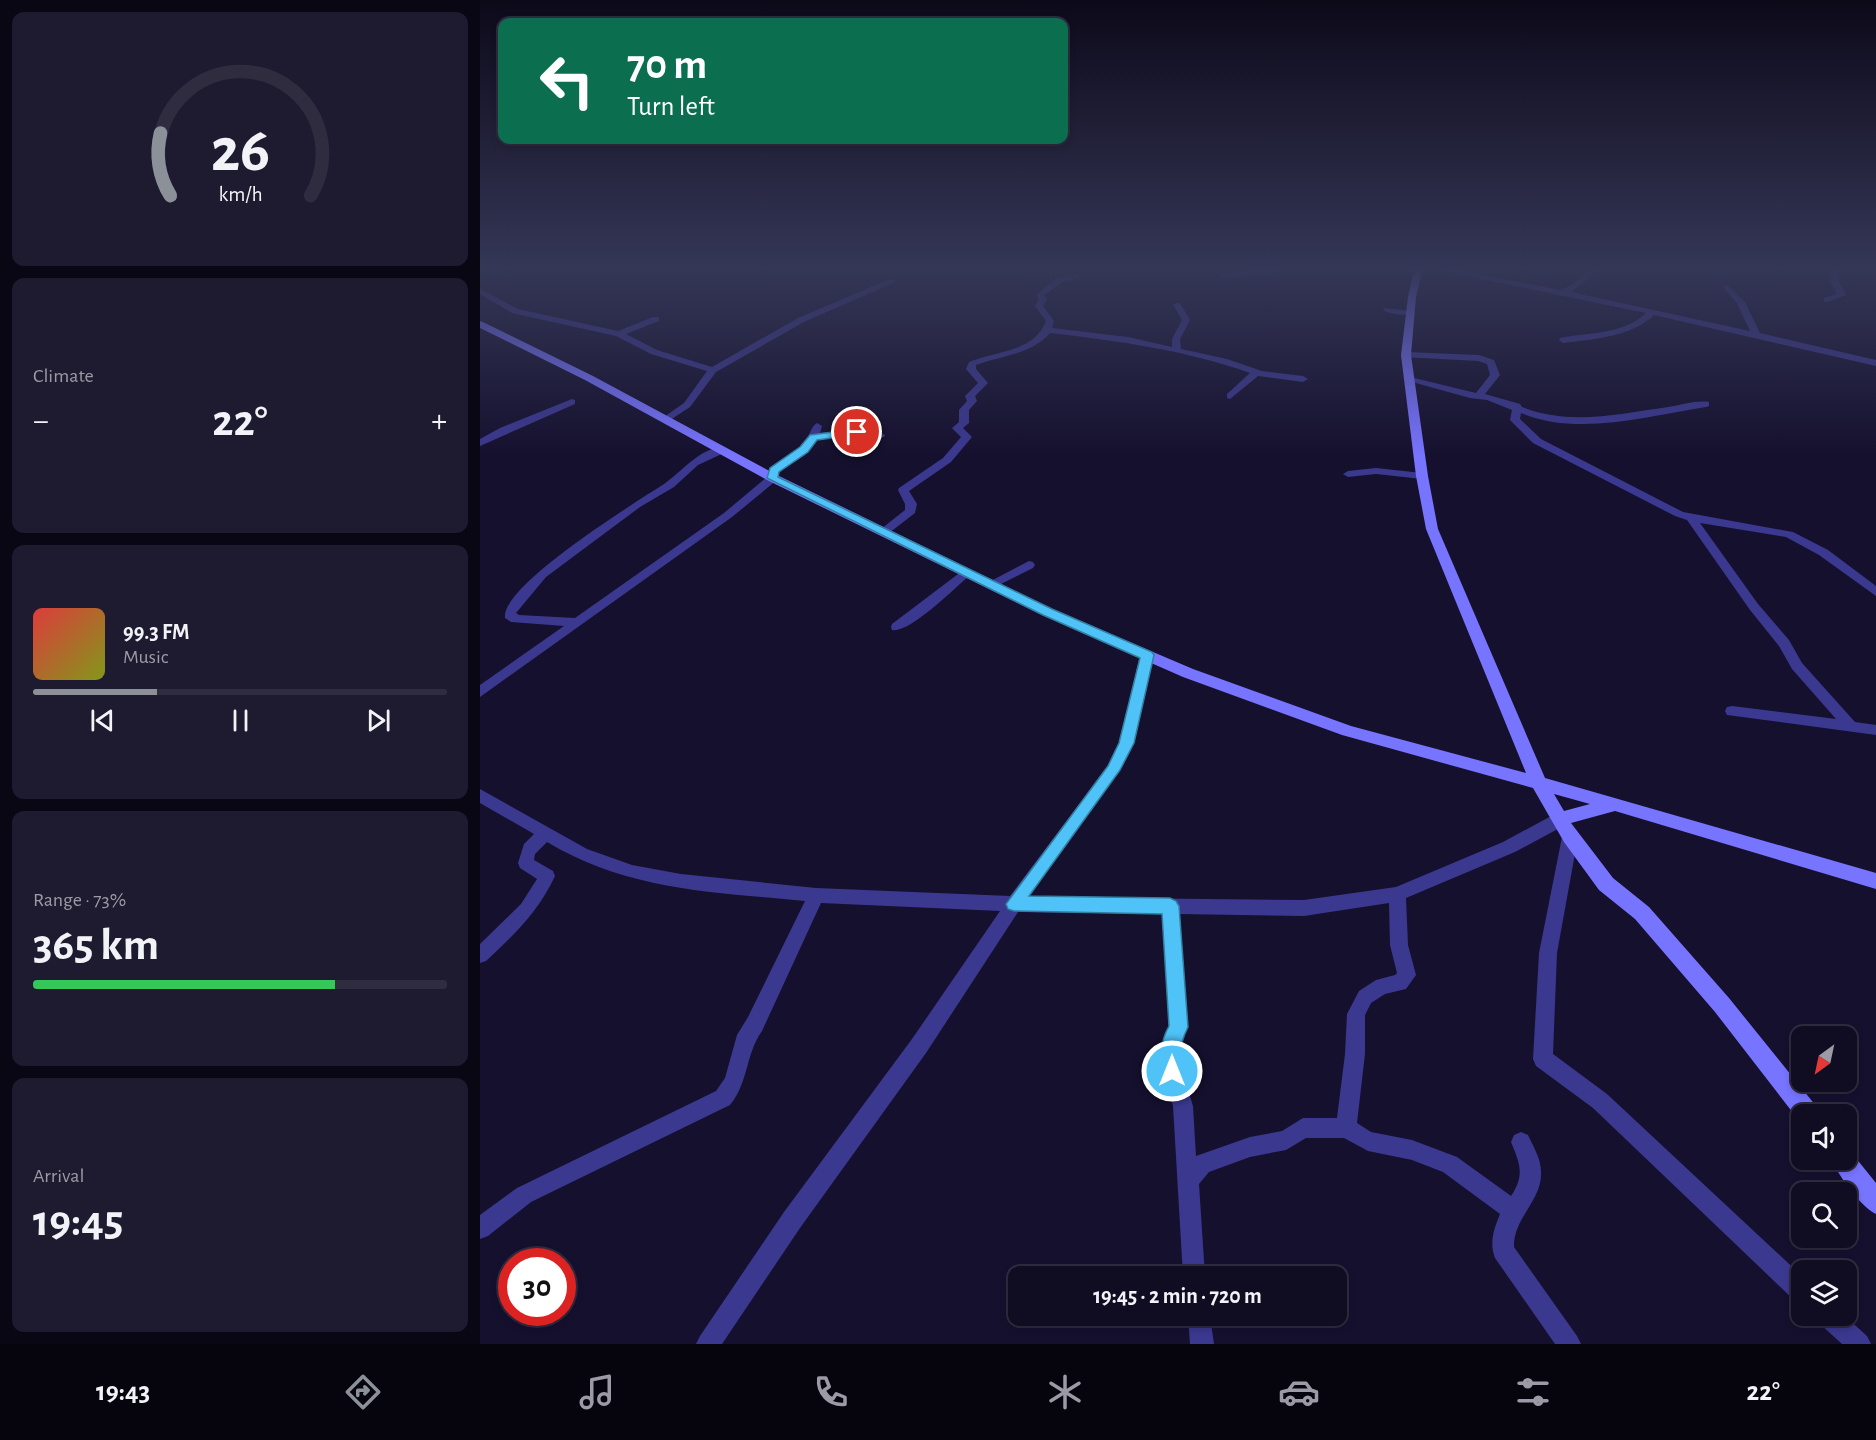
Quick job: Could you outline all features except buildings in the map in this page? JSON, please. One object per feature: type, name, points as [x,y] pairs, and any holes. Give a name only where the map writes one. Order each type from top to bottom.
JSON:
[{"type":"street","points":[[491,330],[667,419],[773,478],[1047,612],[1188,673],[1348,731],[1616,804],[1875,883]]},
{"type":"street","points":[[600,330],[619,334],[654,352],[714,370]]},
{"type":"street","points":[[619,334],[630,330]]},
{"type":"street","points":[[667,419],[687,405],[714,370],[784,330]]},
{"type":"street","points":[[885,531],[910,511],[911,504],[903,490],[947,460],[968,437],[957,428],[964,423],[964,410],[972,402],[970,396],[983,382],[971,369],[972,364],[1036,342],[1048,330],[1128,340],[1235,364],[1256,373],[1303,379]]},
{"type":"street","points":[[1177,351],[1176,339],[1181,330]]},
{"type":"street","points":[[1408,330],[1406,355],[1422,476],[1432,529],[1538,782],[1570,837],[1606,884],[1642,913],[1722,1005],[1800,1104]]},
{"type":"street","points":[[1563,340],[1607,335],[1620,330]]},
{"type":"street","points":[[1736,330],[1875,360]]},
{"type":"street","points":[[1754,330],[1756,334]]},
{"type":"street","points":[[1406,355],[1479,358],[1491,362],[1495,375],[1478,396]]},
{"type":"street","points":[[1230,396],[1256,373]]},
{"type":"street","points":[[1410,380],[1489,397],[1542,417],[1577,421],[1675,410],[1706,404]]},
{"type":"street","points":[[480,444],[504,430],[572,402]]},
{"type":"street","points":[[1517,406],[1515,420],[1537,441],[1691,519],[1789,534],[1804,540],[1823,551],[1876,592]]},
{"type":"street","points":[[480,692],[728,515],[773,478],[774,470],[804,450],[814,437],[817,426]]},
{"type":"street","points":[[814,437],[857,432],[880,436]]},
{"type":"street","points":[[577,622],[511,618],[510,612],[542,574],[636,505],[670,485],[694,463],[722,450]]},
{"type":"street","points":[[1348,474],[1376,471],[1422,476]]},
{"type":"street","points":[[1691,519],[1754,607],[1784,643],[1797,666],[1851,727]]},
{"type":"street","points":[[991,584],[1029,565]]},
{"type":"street","points":[[897,627],[910,619],[966,572]]},
{"type":"street","points":[[708,1344],[792,1220],[919,1046],[1014,904],[1113,770],[1127,743],[1147,655]]},
{"type":"street","points":[[1732,711],[1876,730]]},
{"type":"street","points":[[480,795],[581,854],[632,872],[681,881],[816,895],[1014,904],[1304,908],[1397,894],[1440,878],[1509,847],[1561,819],[1616,804]]},
{"type":"street","points":[[480,955],[516,922],[541,892],[547,876],[526,863],[526,856],[527,850],[547,833]]},
{"type":"street","points":[[1570,837],[1548,953],[1543,1059],[1600,1101],[1791,1282]]},
{"type":"street","points":[[1346,1128],[1355,1054],[1356,1014],[1365,997],[1382,986],[1400,983],[1407,975],[1399,945],[1397,894]]},
{"type":"street","points":[[480,1228],[524,1195],[723,1098],[733,1087],[738,1075],[744,1040],[755,1024],[816,895]]},
{"type":"street","points":[[1170,906],[1178,1027],[1173,1037],[1170,1058],[1174,1084],[1183,1106],[1193,1266]]},
{"type":"street","points":[[1188,1181],[1202,1164],[1250,1147],[1286,1140],[1303,1128],[1346,1128],[1368,1141],[1412,1150],[1450,1164],[1513,1210]]},
{"type":"street","points":[[1521,1142],[1532,1170],[1530,1185],[1513,1210],[1501,1239],[1503,1250],[1569,1344]]},
{"type":"street","points":[[1851,1170],[1876,1202]]},
{"type":"street","points":[[1200,1326],[1202,1344]]},
{"type":"street","points":[[1839,1326],[1859,1344]]},
{"type":"route","points":[[857,432],[814,437],[804,450],[774,470],[771,475],[825,504],[885,531],[1047,612],[1147,655],[1127,743],[1113,770],[1014,904],[1170,906],[1178,1027],[1173,1037],[1170,1058],[1172,1071]]}]
